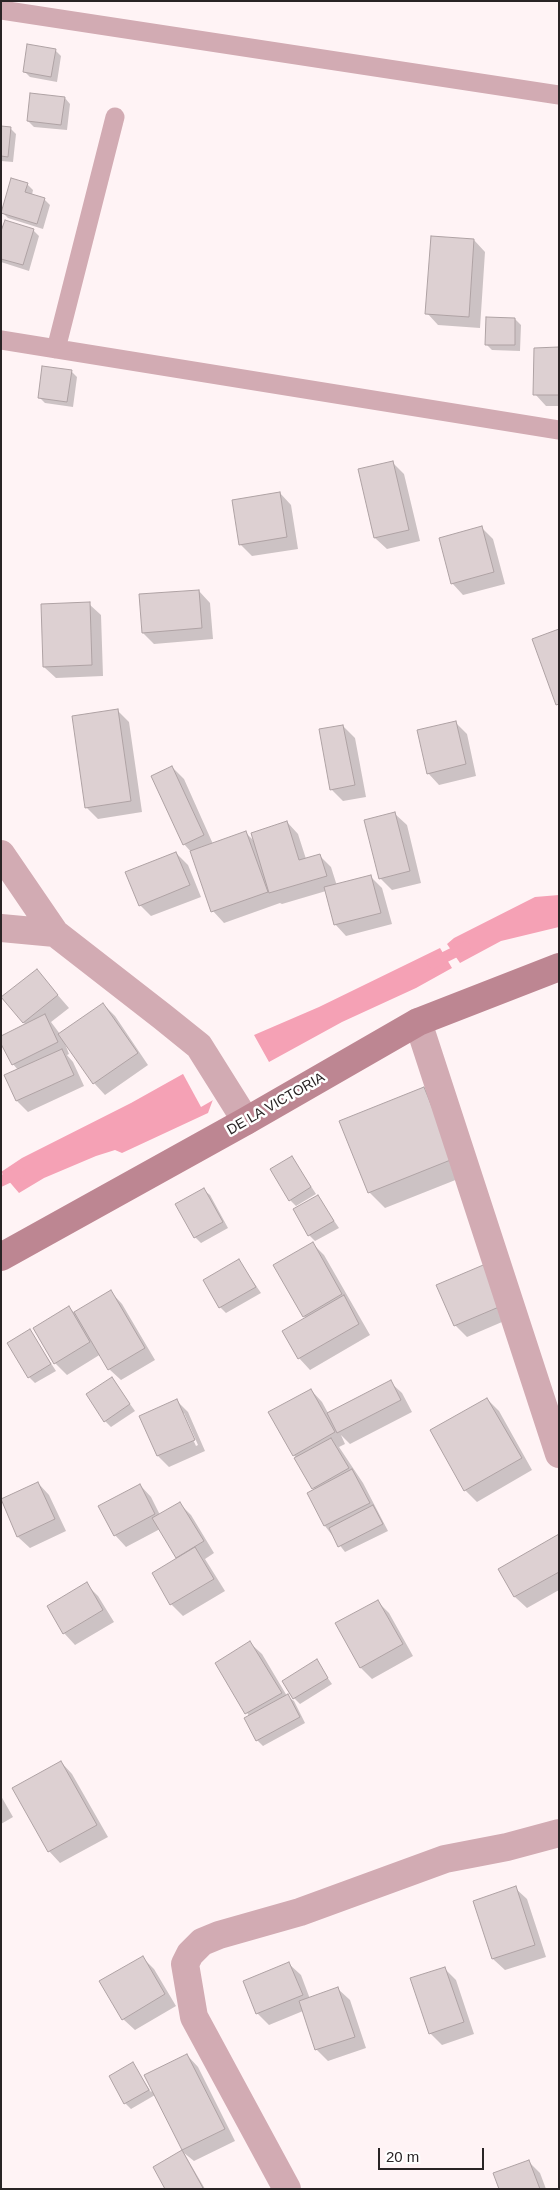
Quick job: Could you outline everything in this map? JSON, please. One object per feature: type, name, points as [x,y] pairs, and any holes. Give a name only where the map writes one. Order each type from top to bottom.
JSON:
[{"type":"main road","name":"DE LA VICTORIA","points":[[1,1257],[246,1121],[418,1022],[559,968]]},
{"type":"street","points":[[1,854],[55,933],[199,1046],[246,1121]]},
{"type":"street","points":[[1,928],[55,933]]},
{"type":"street","points":[[418,1022],[559,1454]]},
{"type":"street","points":[[287,2189],[194,2017],[185,1964],[190,1954],[202,1942],[219,1935],[300,1912],[445,1859],[507,1847],[559,1833]]},
{"type":"lane","points":[[1,10],[559,95]]},
{"type":"lane","points":[[56,349],[115,117]]},
{"type":"lane","points":[[1,340],[559,430]]},
{"type":"shaded area","points":[[559,895],[559,927],[501,941],[460,963],[447,944],[454,938],[535,897]]},
{"type":"shaded area","points":[[440,948],[452,968],[416,988],[342,1022],[269,1062],[254,1035],[319,1007]]},
{"type":"shaded area","points":[[199,1065],[215,1094],[208,1113],[122,1153],[115,1150],[96,1156],[44,1178],[19,1193],[1,1172],[22,1158],[131,1103]]},
{"type":"pier","points":[[198,1063],[217,1094],[215,1099],[201,1107],[182,1072]]},
{"type":"building","points":[[27,44],[56,49],[51,77],[23,72]]},
{"type":"building","points":[[30,93],[65,97],[61,125],[27,121]]},
{"type":"building","points":[[1,126],[11,127],[8,157],[1,156]]},
{"type":"building","points":[[11,178],[28,183],[25,192],[45,198],[37,224],[1,213]]},
{"type":"building","points":[[5,220],[34,229],[23,265],[1,259],[1,231]]},
{"type":"building","points":[[431,236],[474,239],[469,317],[425,314]]},
{"type":"building","points":[[486,317],[515,318],[515,345],[485,345]]},
{"type":"building","points":[[559,347],[559,395],[533,395],[534,348]]},
{"type":"building","points":[[42,366],[72,370],[67,402],[38,398]]},
{"type":"building","points":[[393,461],[409,530],[374,538],[358,469]]},
{"type":"building","points":[[280,492],[287,537],[239,545],[232,500]]},
{"type":"building","points":[[482,526],[494,572],[451,584],[439,538]]},
{"type":"building","points":[[199,590],[202,628],[142,633],[139,594]]},
{"type":"building","points":[[90,602],[92,665],[43,667],[41,604]]},
{"type":"building","points":[[559,629],[559,704],[556,705],[532,639]]},
{"type":"building","points":[[118,709],[131,801],[85,808],[72,716]]},
{"type":"building","points":[[456,721],[466,764],[427,774],[417,730]]},
{"type":"building","points":[[343,725],[355,785],[330,790],[319,729]]},
{"type":"building","points":[[172,766],[204,835],[183,845],[151,776]]},
{"type":"building","points":[[395,812],[410,871],[379,879],[364,820]]},
{"type":"building","points":[[287,821],[299,860],[320,854],[327,876],[269,893],[251,833]]},
{"type":"building","points":[[246,831],[268,892],[211,912],[190,851]]},
{"type":"building","points":[[176,852],[190,885],[139,906],[125,872]]},
{"type":"building","points":[[371,875],[381,913],[334,925],[324,887]]},
{"type":"building","points":[[37,969],[58,995],[23,1023],[1,997]]},
{"type":"building","points":[[103,1003],[138,1053],[93,1084],[58,1034]]},
{"type":"building","points":[[45,1014],[58,1042],[12,1065],[1,1044],[1,1036]]},
{"type":"building","points":[[62,1049],[74,1075],[16,1101],[4,1075]]},
{"type":"building","points":[[424,1087],[453,1159],[368,1193],[339,1121]]},
{"type":"building","points":[[292,1156],[311,1187],[289,1201],[270,1169]]},
{"type":"building","points":[[204,1188],[223,1222],[194,1238],[175,1204]]},
{"type":"building","points":[[318,1195],[334,1221],[308,1236],[293,1209]]},
{"type":"building","points":[[313,1242],[342,1294],[303,1317],[273,1265]]},
{"type":"building","points":[[239,1259],[256,1287],[219,1308],[203,1280]]},
{"type":"building","points":[[488,1263],[506,1304],[454,1326],[436,1285]]},
{"type":"building","points":[[111,1290],[145,1348],[108,1370],[74,1312]]},
{"type":"building","points":[[344,1295],[359,1324],[298,1359],[282,1331]]},
{"type":"building","points":[[69,1306],[90,1342],[54,1364],[33,1328]]},
{"type":"building","points":[[30,1329],[51,1364],[28,1378],[7,1343]]},
{"type":"building","points":[[112,1377],[130,1404],[104,1422],[86,1394]]},
{"type":"building","points":[[391,1380],[401,1400],[337,1433],[327,1413]]},
{"type":"building","points":[[311,1389],[335,1432],[293,1456],[268,1412]]},
{"type":"building","points":[[487,1398],[522,1458],[464,1491],[430,1430]]},
{"type":"building","points":[[177,1399],[195,1440],[157,1456],[139,1416]]},
{"type":"building","points":[[331,1438],[349,1468],[312,1489],[294,1458]]},
{"type":"building","points":[[352,1469],[370,1503],[324,1526],[307,1493]]},
{"type":"building","points":[[38,1482],[55,1519],[17,1537],[1,1499]]},
{"type":"building","points":[[140,1484],[155,1514],[114,1536],[98,1506]]},
{"type":"building","points":[[180,1502],[204,1541],[176,1558],[152,1518]]},
{"type":"building","points":[[373,1505],[383,1524],[338,1547],[329,1528]]},
{"type":"building","points":[[559,1534],[559,1572],[514,1597],[498,1569]]},
{"type":"building","points":[[195,1547],[214,1579],[170,1605],[152,1573]]},
{"type":"building","points":[[87,1582],[103,1610],[63,1634],[47,1606]]},
{"type":"building","points":[[378,1600],[403,1644],[360,1668],[335,1623]]},
{"type":"building","points":[[250,1641],[282,1693],[245,1714],[215,1663]]},
{"type":"building","points":[[317,1659],[328,1678],[293,1699],[282,1681]]},
{"type":"building","points":[[288,1694],[300,1717],[256,1741],[244,1718]]},
{"type":"building","points":[[61,1761],[97,1825],[48,1852],[12,1788]]},
{"type":"building","points":[[516,1886],[535,1945],[492,1959],[473,1901]]},
{"type":"building","points":[[143,1956],[165,1994],[122,2020],[99,1981]]},
{"type":"building","points":[[289,1962],[303,1995],[256,2014],[243,1981]]},
{"type":"building","points":[[445,1967],[464,2022],[429,2034],[410,1978]]},
{"type":"building","points":[[338,1987],[355,2037],[315,2050],[299,2001]]},
{"type":"building","points":[[187,2054],[225,2129],[182,2150],[144,2075]]},
{"type":"building","points":[[133,2062],[149,2090],[124,2104],[109,2076]]},
{"type":"building","points":[[182,2150],[203,2188],[165,2189],[153,2167]]},
{"type":"building","points":[[529,2160],[540,2189],[499,2189],[493,2173]]},
{"type":"waterway","points":[[433,963],[465,947]]},
{"type":"waterway","points":[[1,1181],[20,1172]]}]
